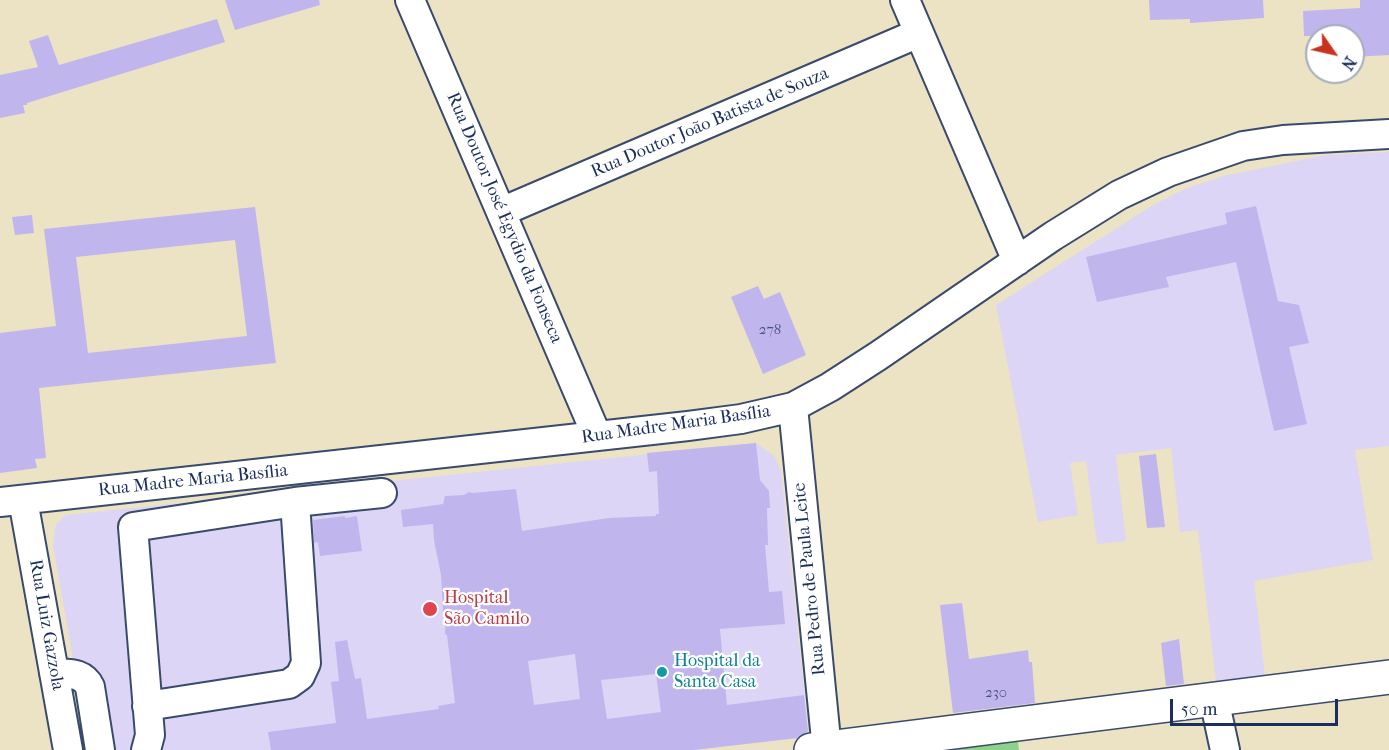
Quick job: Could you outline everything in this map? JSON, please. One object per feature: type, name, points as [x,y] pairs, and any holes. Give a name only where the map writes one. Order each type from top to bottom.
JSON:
[{"type":"main road","points":[[822,749],[1389,677]]},
{"type":"street","name":"Rua Doutor José Egydio da Fonseca","points":[[410,0],[597,436]]},
{"type":"street","points":[[905,0],[1017,261]]},
{"type":"street","name":"Rua Doutor João Batista de Souza","points":[[501,212],[919,33]]},
{"type":"street","name":"Rua Madre Maria Basília","points":[[11,501],[741,419],[793,407],[830,387],[878,356],[1053,236],[1119,195],[1167,171],[1243,146],[1283,140],[1389,134]]},
{"type":"street","name":"Rua Pedro de Paula Leite","points":[[793,407],[822,749]]},
{"type":"street","points":[[146,750],[150,735],[133,527],[295,502],[382,493]]},
{"type":"street","name":"Rua Luiz Gazzola","points":[[11,501],[54,673],[68,750]]},
{"type":"street","points":[[147,706],[289,684],[300,676],[306,663],[295,502]]},
{"type":"street","points":[[54,673],[82,676],[87,680],[100,750]]},
{"type":"street","points":[[1214,699],[1225,750]]},
{"type":"shaded area","points":[[1389,152],[1389,446],[1355,450],[1373,560],[1254,581],[1265,676],[1216,682],[1198,530],[1180,532],[1171,448],[1116,455],[1126,541],[1097,544],[1086,461],[1070,463],[1078,515],[1038,522],[996,305],[1153,205],[1187,188],[1223,176],[1326,155]]},
{"type":"shaded area","name":"Hospital São Camilo","points":[[756,443],[774,456],[781,470],[809,737],[694,750],[89,750],[53,545],[57,523],[66,515]]},
{"type":"green space","points":[[1017,734],[1019,750],[958,750],[957,742]]},
{"type":"building","points":[[225,0],[319,0],[320,5],[235,30]]},
{"type":"building","points":[[1149,0],[1263,0],[1264,18],[1190,23],[1190,19],[1150,20]]},
{"type":"building","points":[[1360,0],[1389,0],[1389,55],[1365,56],[1365,24],[1305,24],[1304,36],[1303,11],[1360,8]]},
{"type":"building","points":[[217,19],[225,42],[27,103],[23,105],[25,113],[0,118],[0,75],[38,67],[29,41],[48,35],[59,65]]},
{"type":"building","points":[[1256,206],[1278,301],[1299,305],[1309,343],[1289,347],[1307,424],[1274,431],[1236,262],[1166,277],[1169,287],[1097,302],[1086,257],[1227,224],[1225,213]]},
{"type":"building","points":[[255,207],[276,363],[39,388],[46,458],[35,459],[37,468],[0,473],[0,333],[56,326],[44,229]],"holes":[[[235,240],[247,336],[88,353],[76,257]]]},
{"type":"building","points":[[32,215],[34,233],[15,235],[12,217]]},
{"type":"building","points":[[758,286],[764,299],[780,292],[806,355],[763,374],[731,297]]},
{"type":"building","points":[[756,443],[760,480],[769,491],[768,545],[765,545],[769,592],[782,591],[785,624],[720,629],[727,705],[804,695],[808,731],[797,738],[694,750],[271,750],[268,732],[336,723],[331,682],[339,681],[335,642],[347,640],[355,679],[361,678],[367,719],[439,709],[438,706],[455,703],[447,635],[445,634],[446,612],[443,611],[441,575],[433,524],[403,527],[401,510],[443,504],[445,496],[516,489],[522,531],[609,518],[656,516],[659,514],[657,471],[649,472],[647,453]],"holes":[[[575,654],[580,699],[534,705],[528,661]],[[656,674],[661,712],[607,719],[601,680]]]},
{"type":"building","points":[[1156,454],[1165,527],[1147,528],[1139,456]]},
{"type":"building","points":[[345,516],[345,518],[357,516],[362,551],[320,556],[318,542],[314,543],[313,520]]},
{"type":"building","points":[[962,603],[969,659],[1028,650],[1029,662],[1032,662],[1035,703],[953,713],[940,605]]},
{"type":"building","points":[[1179,639],[1184,684],[1166,686],[1161,643]]},
{"type":"place","name":"Hospital São Camilo","points":[[430,609]]},
{"type":"place","name":"Hospital da Santa Casa","points":[[662,672]]}]
